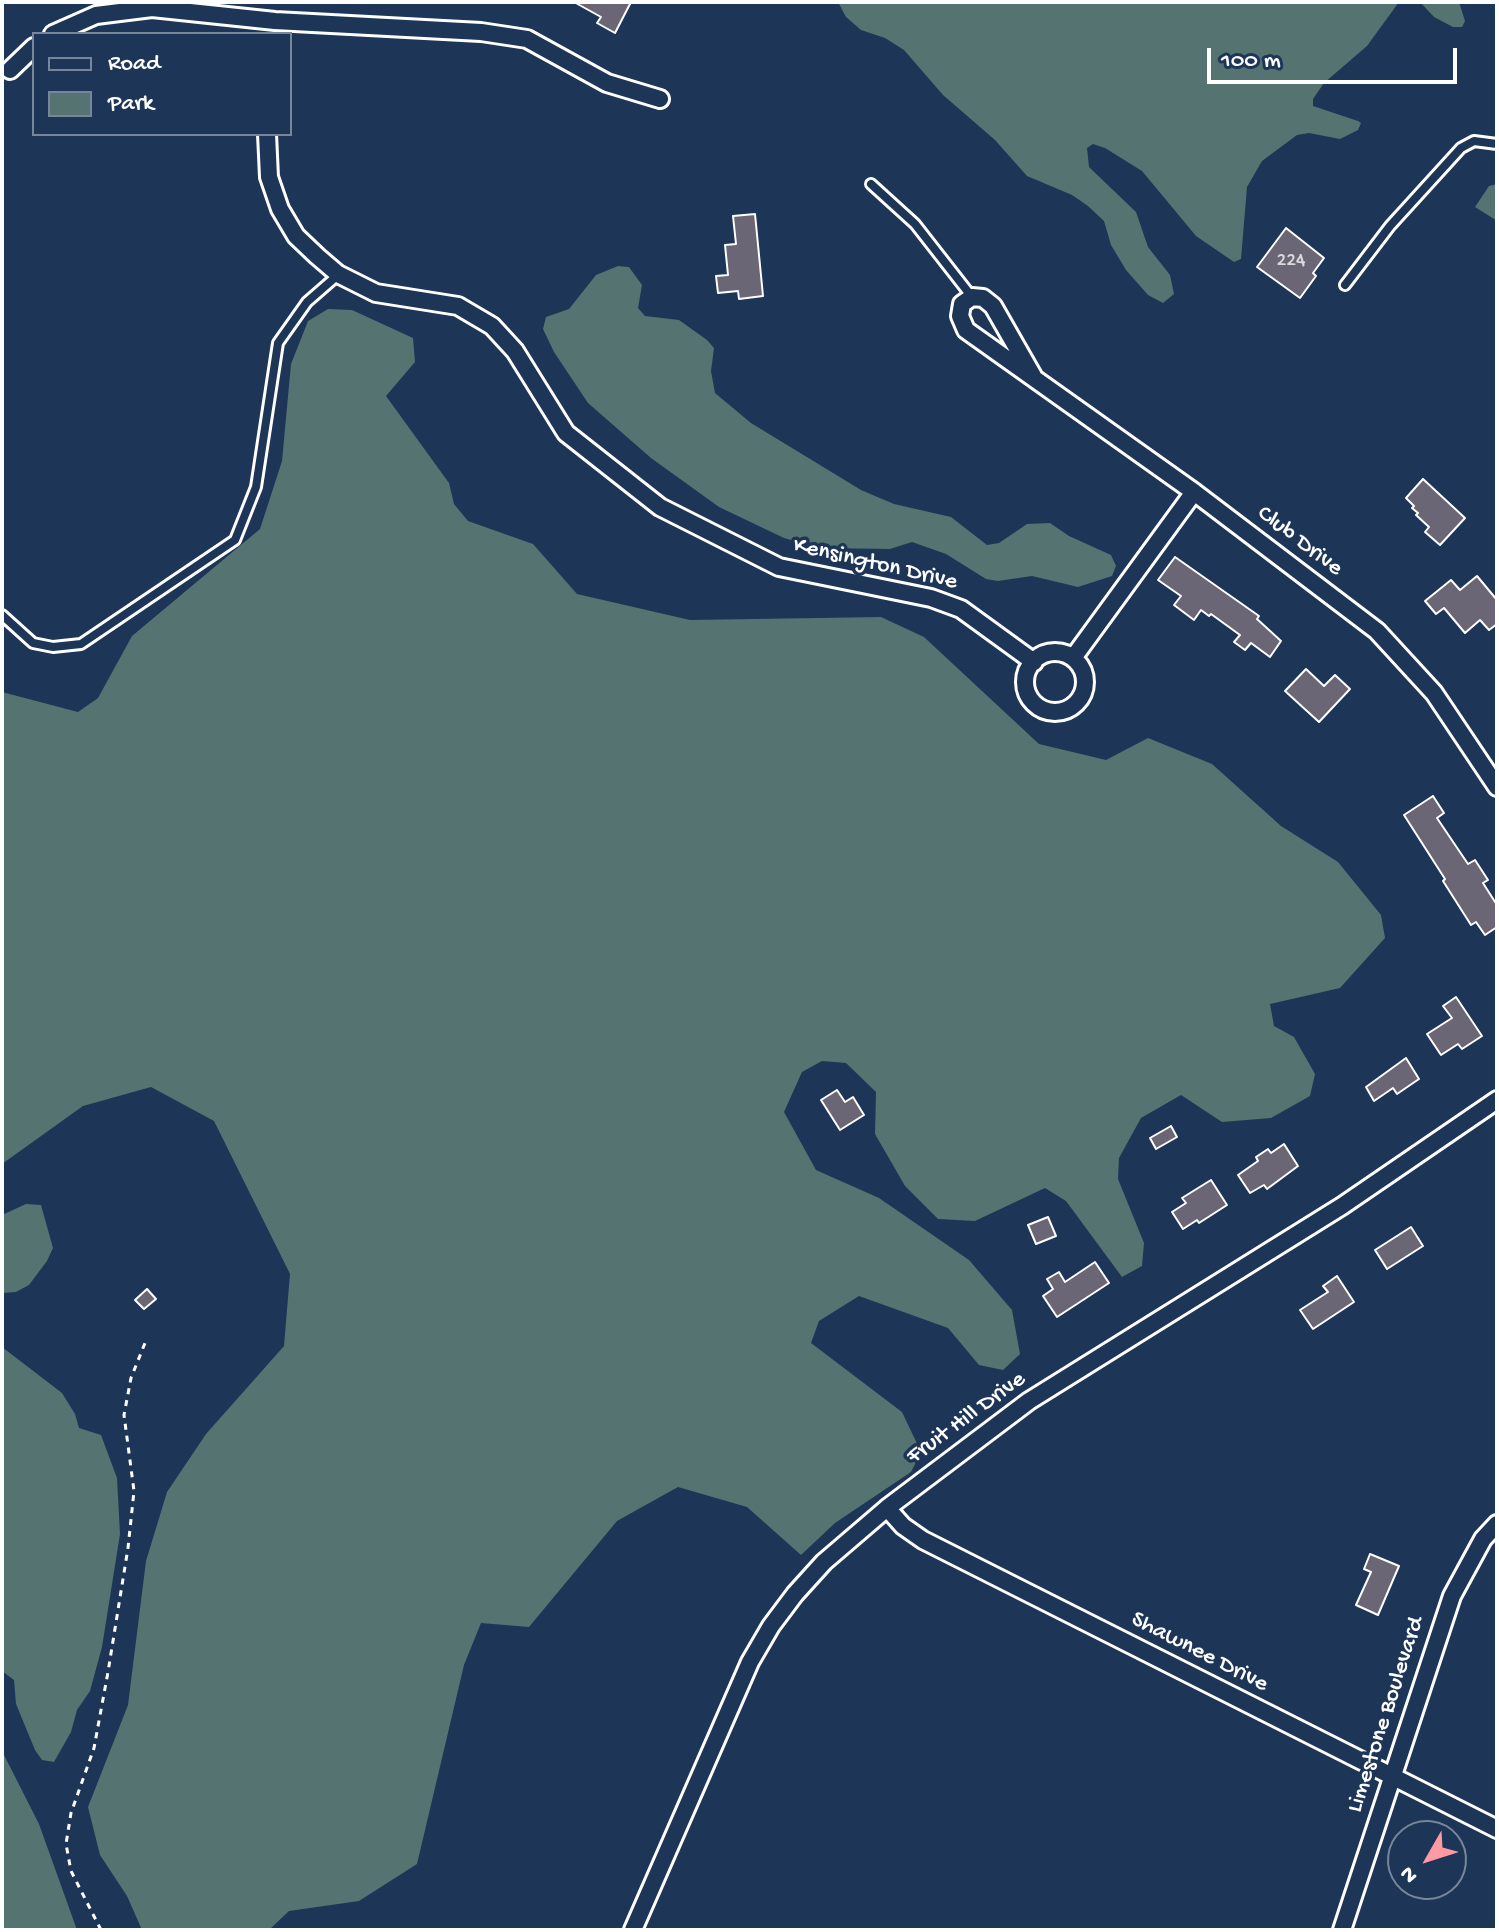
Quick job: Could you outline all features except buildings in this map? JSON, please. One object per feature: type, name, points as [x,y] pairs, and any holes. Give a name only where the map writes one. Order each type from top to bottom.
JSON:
[{"type":"street","points":[[58,32],[96,15],[152,8],[275,27],[504,34],[527,39],[607,83],[660,99]]},
{"type":"street","points":[[10,70],[32,49]]},
{"type":"street","name":"Kensington Drive","points":[[267,136],[269,177],[280,209],[296,236],[338,274],[376,293],[458,306],[492,326],[515,351],[566,433],[660,507],[779,567],[931,598],[961,609],[1034,662]]},
{"type":"street","name":"Club Drive","points":[[1033,376],[993,306],[983,298],[972,297],[962,304],[960,316],[966,330],[1194,492],[1377,631],[1434,693],[1497,787]]},
{"type":"street","points":[[1073,658],[1194,492]]},
{"type":"street","points":[[1052,652],[1073,658],[1084,675],[1082,696],[1067,710],[1056,712],[1039,707],[1027,691],[1025,680],[1034,662],[1052,652]]},
{"type":"street","name":"Fruit Hill Drive","points":[[633,1930],[750,1662],[771,1626],[824,1562],[887,1508],[1029,1401],[1342,1206],[1497,1100]]},
{"type":"street","name":"Shawnee Drive","points":[[887,1508],[903,1526],[923,1540],[1497,1829]]},
{"type":"street","name":"Limestone Boulevard","points":[[1342,1930],[1452,1596],[1483,1539],[1497,1524]]},
{"type":"lane","points":[[1345,285],[1390,226],[1461,148],[1474,141],[1497,144]]},
{"type":"lane","points":[[871,184],[915,224],[972,297]]},
{"type":"lane","points":[[2,615],[33,643],[53,647],[81,644],[235,540],[256,487],[278,343],[307,302],[338,274]]},
{"type":"path","points":[[101,1930],[71,1871],[66,1844],[71,1813],[94,1748],[113,1641],[134,1491],[124,1415],[131,1378],[145,1343]]},
{"type":"green space","points":[[838,2],[1399,2],[1367,46],[1324,83],[1313,99],[1313,106],[1361,123],[1358,130],[1340,139],[1309,133],[1297,135],[1262,161],[1247,187],[1241,259],[1234,262],[1196,236],[1142,171],[1105,148],[1093,144],[1087,148],[1089,167],[1136,212],[1148,247],[1170,275],[1174,294],[1163,303],[1148,295],[1126,270],[1111,245],[1104,221],[1088,206],[1072,195],[1027,176],[995,140],[943,95],[904,50],[885,38],[861,30],[846,17]]},
{"type":"green space","points":[[1420,2],[1459,2],[1465,21],[1462,27],[1453,27],[1434,17]]},
{"type":"green space","points":[[1497,184],[1497,219],[1494,219],[1475,207],[1489,186]]},
{"type":"green space","points":[[618,266],[629,267],[642,285],[638,308],[645,316],[679,320],[714,348],[711,371],[715,393],[751,423],[861,490],[894,504],[951,517],[987,545],[999,543],[1027,524],[1050,523],[1069,536],[1111,555],[1116,566],[1112,576],[1078,587],[1032,576],[998,581],[986,579],[946,554],[912,542],[890,549],[819,548],[784,538],[719,507],[651,458],[588,403],[554,352],[543,329],[546,317],[569,309],[596,275]]},
{"type":"green space","points":[[328,309],[352,310],[413,338],[415,362],[386,396],[449,483],[454,504],[468,521],[533,544],[577,594],[690,620],[881,617],[924,637],[1039,744],[1106,760],[1148,738],[1212,764],[1281,826],[1338,862],[1381,915],[1385,938],[1340,988],[1270,1004],[1274,1026],[1294,1037],[1315,1074],[1310,1096],[1271,1118],[1222,1122],[1181,1095],[1141,1118],[1119,1158],[1118,1179],[1144,1243],[1142,1266],[1122,1277],[1066,1201],[1045,1188],[975,1221],[938,1219],[905,1186],[875,1134],[876,1092],[846,1063],[822,1061],[802,1072],[784,1112],[816,1170],[879,1198],[969,1260],[1012,1310],[1020,1354],[1003,1370],[979,1365],[948,1328],[859,1296],[819,1321],[811,1343],[902,1412],[921,1452],[911,1472],[835,1523],[801,1555],[747,1507],[678,1487],[617,1521],[529,1627],[481,1623],[464,1665],[417,1864],[359,1901],[289,1911],[269,1930],[142,1930],[127,1896],[100,1855],[88,1807],[128,1705],[146,1561],[167,1492],[206,1434],[284,1346],[290,1274],[214,1121],[151,1087],[83,1106],[2,1164],[2,692],[78,712],[98,698],[132,636],[260,529],[282,461],[291,364],[308,321]]},
{"type":"green space","points":[[26,1204],[41,1205],[53,1248],[29,1285],[16,1292],[2,1293],[2,1215]]},
{"type":"green space","points":[[2,1347],[62,1393],[75,1414],[79,1428],[101,1435],[117,1478],[120,1534],[102,1647],[90,1691],[77,1710],[71,1732],[54,1762],[42,1760],[35,1750],[16,1704],[14,1680],[2,1671]]},
{"type":"green space","points":[[2,1751],[39,1824],[77,1930],[2,1930]]}]
